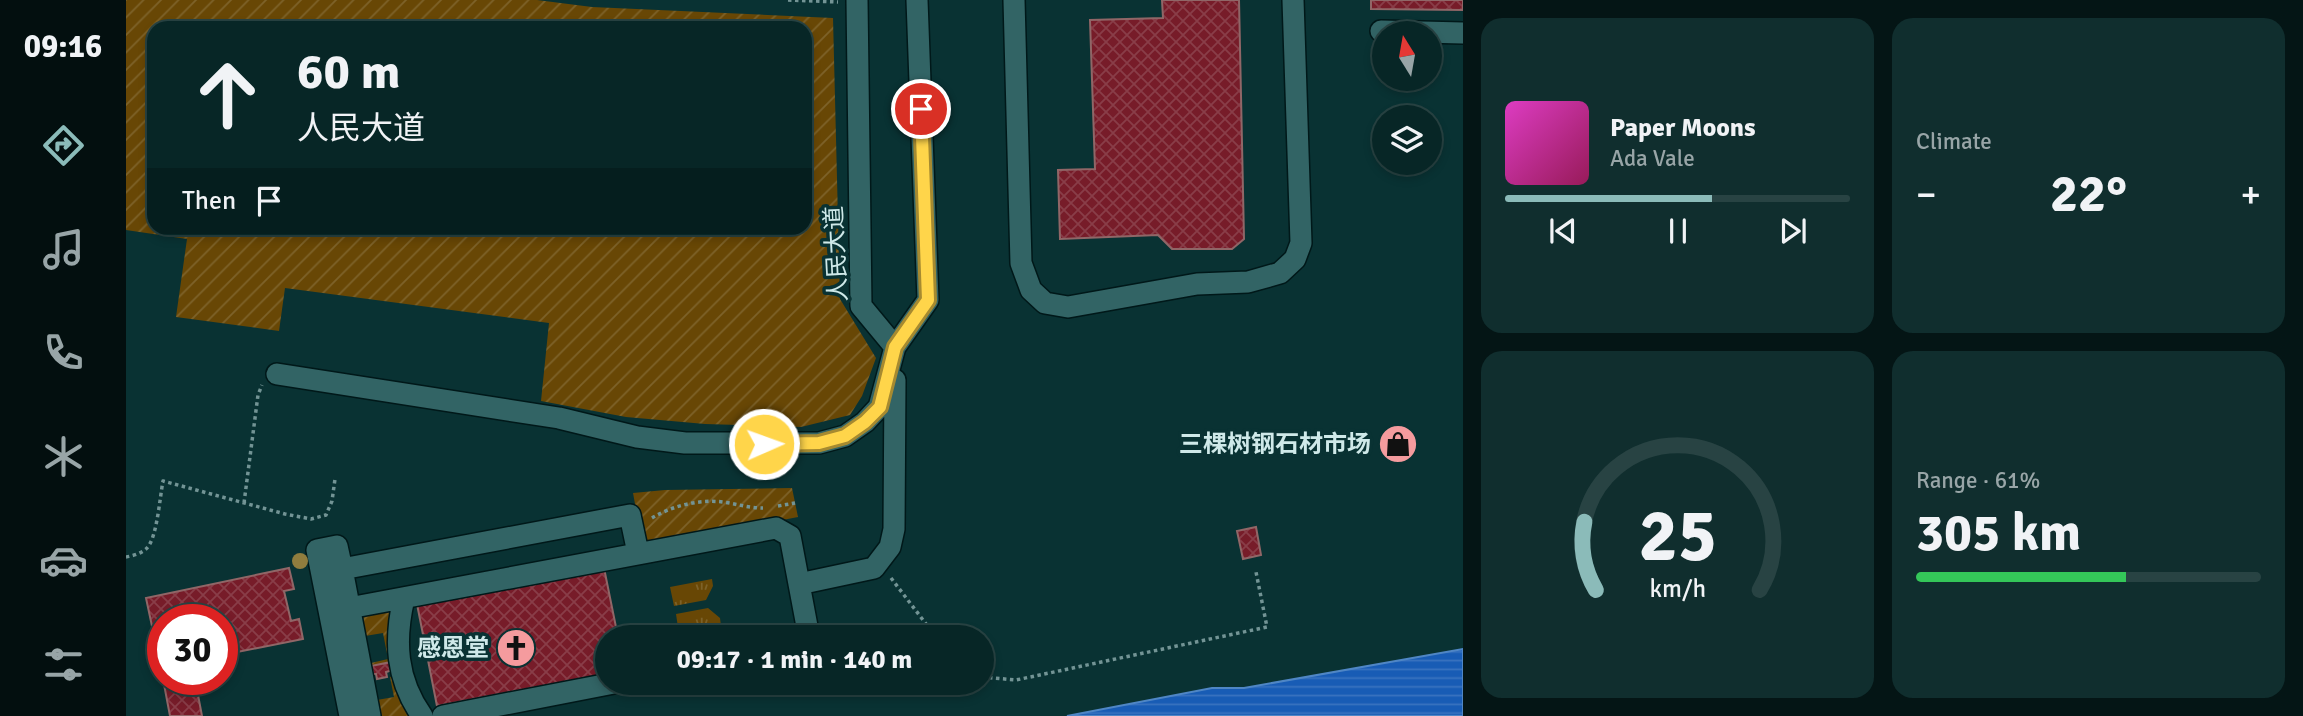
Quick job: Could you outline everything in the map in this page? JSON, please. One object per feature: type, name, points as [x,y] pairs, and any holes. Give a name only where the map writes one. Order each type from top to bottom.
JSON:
[{"type":"street","points":[[277,374],[559,418],[637,437],[685,443],[819,443],[845,436],[880,407],[895,347],[928,300],[917,0]]},
{"type":"street","points":[[1014,0],[1021,263],[1031,290],[1045,303],[1068,307],[1197,284],[1248,282],[1280,273],[1295,259],[1301,243],[1293,0]]},
{"type":"street","name":"人民大道","points":[[857,1],[861,306],[895,347]]},
{"type":"street","points":[[1442,32],[1463,33]]},
{"type":"street","points":[[806,583],[866,571],[880,562],[890,547],[894,528],[895,347]]},
{"type":"street","points":[[342,569],[630,515],[636,543]]},
{"type":"street","points":[[349,608],[636,543],[776,528],[790,536],[806,583],[808,625]]},
{"type":"street","points":[[350,716],[317,550],[337,545],[370,716]]},
{"type":"street","points":[[404,597],[398,634],[400,668],[408,694],[422,716]]},
{"type":"street","points":[[443,716],[595,687]]},
{"type":"path","points":[[788,0],[857,1]]},
{"type":"path","points":[[244,503],[258,396],[263,381],[277,374]]},
{"type":"path","points":[[126,557],[134,556],[148,547],[154,533],[163,481],[311,519],[326,514],[332,501],[335,480]]},
{"type":"path","points":[[636,543],[662,512],[690,504],[721,502],[766,508]]},
{"type":"path","points":[[776,506],[795,503]]},
{"type":"path","points":[[880,562],[927,625]]},
{"type":"path","points":[[994,678],[1016,681],[1267,627],[1256,572]]},
{"type":"green space","points":[[126,0],[537,0],[592,7],[833,18],[840,299],[876,358],[862,396],[850,415],[801,427],[705,424],[626,417],[541,401],[549,323],[285,288],[279,331],[176,317],[187,239],[160,235],[812,235],[812,21],[147,21],[147,233],[126,230]]},
{"type":"green space","points":[[792,488],[798,517],[643,547],[633,493]]},
{"type":"green space","points":[[712,579],[713,586],[706,600],[674,606],[670,587]]},
{"type":"green space","points":[[396,608],[417,716],[381,716],[377,700],[394,697],[390,677],[393,676],[391,662],[371,666],[371,663],[388,659],[383,633],[365,636],[363,615]]},
{"type":"green space","points":[[708,608],[720,618],[721,625],[678,625],[676,614]]},
{"type":"water","points":[[1463,649],[1463,716],[1067,716],[1212,688],[1244,688]]},
{"type":"building","points":[[1162,0],[1239,0],[1244,239],[1232,249],[1172,249],[1158,235],[1060,239],[1058,170],[1095,169],[1090,20],[1163,18]]},
{"type":"building","points":[[1371,0],[1463,0],[1463,10],[1371,9]]},
{"type":"building","points":[[1256,527],[1261,555],[1243,559],[1237,531]]},
{"type":"building","points":[[289,568],[294,589],[284,591],[291,621],[299,619],[303,639],[238,652],[238,604],[147,604],[146,598]]},
{"type":"building","name":"感恩堂","points":[[604,568],[616,625],[595,625],[595,676],[437,706],[417,604]]},
{"type":"building","points":[[391,662],[393,670],[386,672],[387,677],[377,679],[371,666]]},
{"type":"building","points":[[166,695],[198,695],[202,716],[170,716]]},
{"type":"place","name":"三棵树钢石材市场","points":[[1398,444]]},
{"type":"place","name":"感恩堂","points":[[516,648]]},
{"type":"route","points":[[764,444],[819,443],[845,436],[880,407],[895,347],[928,300],[921,109]]}]
